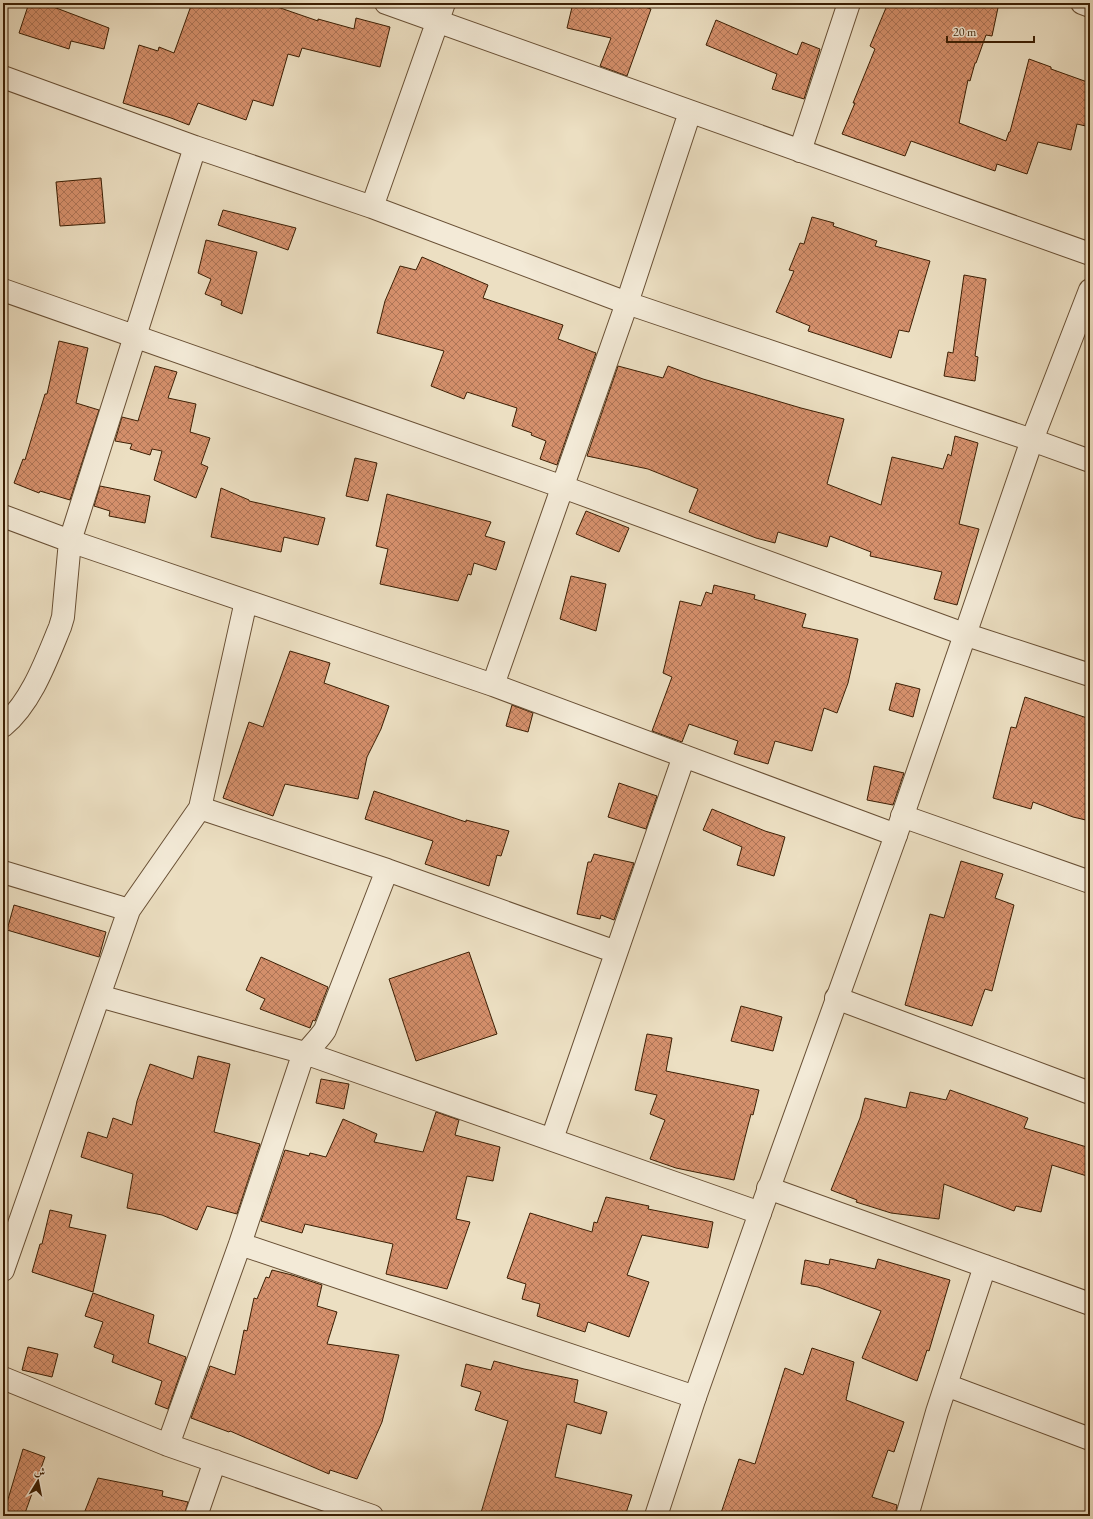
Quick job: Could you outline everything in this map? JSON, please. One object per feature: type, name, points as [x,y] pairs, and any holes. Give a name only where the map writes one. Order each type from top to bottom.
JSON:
[{"type":"street","points":[[386,3],[440,12],[690,112],[1090,254]]},
{"type":"street","points":[[800,151],[849,3]]},
{"type":"street","points":[[1082,3],[1090,6]]},
{"type":"street","points":[[372,208],[440,12]]},
{"type":"street","points":[[3,77],[195,147],[372,208],[627,303],[1090,461]]},
{"type":"street","points":[[493,685],[627,303],[690,112]]},
{"type":"street","points":[[3,726],[11,720],[27,699],[60,627],[63,617],[70,541],[195,147]]},
{"type":"street","points":[[3,290],[563,486],[964,634],[1090,675]]},
{"type":"street","points":[[656,1516],[695,1397],[768,1188],[899,825],[1032,440],[1090,290]]},
{"type":"street","points":[[3,516],[70,541],[493,685],[684,756],[899,825],[1090,882]]},
{"type":"street","points":[[3,1270],[129,910],[200,808],[246,600]]},
{"type":"street","points":[[552,1139],[684,756]]},
{"type":"street","points":[[200,808],[387,870],[616,952]]},
{"type":"street","points":[[168,1445],[240,1244],[298,1069],[305,1053],[325,1030],[387,870]]},
{"type":"street","points":[[3,872],[129,910]]},
{"type":"street","points":[[99,996],[305,1053],[760,1213]]},
{"type":"street","points":[[836,998],[1090,1093]]},
{"type":"street","points":[[768,1188],[1090,1304]]},
{"type":"street","points":[[240,1244],[695,1397]]},
{"type":"street","points":[[907,1516],[946,1385],[985,1266]]},
{"type":"street","points":[[3,1378],[168,1445],[372,1516]]},
{"type":"street","points":[[946,1385],[1090,1439]]},
{"type":"street","points":[[196,1516],[215,1461]]},
{"type":"building","points":[[29,3],[43,3],[109,28],[104,49],[71,41],[69,49],[19,33]]},
{"type":"building","points":[[192,3],[266,3],[318,21],[318,19],[354,29],[356,18],[390,27],[380,67],[302,48],[299,57],[288,54],[273,106],[253,100],[246,120],[198,103],[189,125],[123,103],[139,45],[158,51],[159,47],[174,53]]},
{"type":"building","points":[[573,3],[633,3],[651,9],[627,76],[600,66],[611,38],[567,28]]},
{"type":"building","points":[[888,3],[999,3],[992,36],[986,35],[970,81],[968,80],[959,123],[1006,141],[1010,132],[1029,59],[1051,67],[1051,69],[1090,83],[1090,127],[1077,124],[1071,150],[1038,142],[1027,174],[997,164],[995,171],[911,141],[905,156],[842,134],[875,49],[870,46]]},
{"type":"building","points":[[716,20],[797,55],[802,42],[820,49],[804,99],[772,89],[777,74],[706,45]]},
{"type":"building","points":[[101,178],[105,223],[60,226],[56,182]]},
{"type":"building","points":[[223,210],[296,228],[288,250],[218,225]]},
{"type":"building","points":[[812,217],[834,223],[833,226],[877,241],[875,246],[930,261],[909,332],[899,330],[891,358],[808,331],[810,326],[776,312],[794,271],[789,270],[800,243],[804,244]]},
{"type":"building","points":[[206,240],[257,252],[242,314],[221,305],[222,301],[205,294],[211,279],[198,273]]},
{"type":"building","points":[[422,257],[488,285],[483,298],[563,325],[558,339],[596,353],[557,465],[540,459],[546,441],[531,435],[532,433],[512,426],[517,408],[467,392],[464,399],[431,386],[444,351],[377,333],[385,301],[400,266],[416,270]]},
{"type":"building","points":[[964,275],[986,279],[975,356],[978,357],[975,381],[944,376],[948,352],[953,353]]},
{"type":"building","points":[[59,341],[88,348],[76,403],[99,410],[70,500],[40,491],[39,493],[14,483],[23,459],[25,460],[45,394],[47,394]]},
{"type":"building","points":[[155,366],[177,372],[168,398],[196,404],[190,432],[210,438],[201,464],[208,467],[196,498],[154,480],[162,451],[152,449],[150,455],[130,449],[132,444],[115,441],[122,417],[138,421]]},
{"type":"building","points":[[618,366],[663,378],[668,366],[703,379],[844,419],[827,484],[881,505],[892,457],[943,469],[948,454],[951,456],[955,436],[978,443],[959,524],[979,529],[957,605],[934,599],[942,572],[870,556],[871,552],[830,536],[827,547],[778,532],[775,543],[756,538],[689,512],[698,489],[648,469],[587,456]]},
{"type":"building","points":[[355,458],[377,463],[368,501],[346,496]]},
{"type":"building","points":[[100,486],[150,496],[145,523],[109,516],[110,511],[94,506]]},
{"type":"building","points":[[221,488],[249,501],[325,518],[318,545],[284,537],[281,552],[211,537]]},
{"type":"building","points":[[387,494],[491,522],[485,536],[505,542],[496,570],[474,563],[471,575],[468,574],[458,601],[380,584],[388,549],[376,546]]},
{"type":"building","points":[[586,511],[629,528],[619,552],[576,534]]},
{"type":"building","points":[[571,576],[606,584],[596,631],[560,619]]},
{"type":"building","points":[[714,585],[755,595],[754,599],[806,614],[802,627],[858,639],[848,683],[837,713],[824,708],[812,751],[775,741],[768,764],[734,754],[738,741],[689,724],[682,742],[652,731],[672,677],[663,673],[680,601],[701,606],[706,592],[712,594]]},
{"type":"building","points":[[290,651],[330,663],[324,683],[389,706],[381,729],[367,757],[358,799],[285,784],[273,816],[223,798],[249,722],[263,727]]},
{"type":"building","points":[[896,683],[920,689],[913,717],[889,710]]},
{"type":"building","points":[[1025,697],[1090,719],[1090,821],[1073,817],[1033,802],[1031,809],[993,798],[1011,727],[1016,728]]},
{"type":"building","points":[[512,705],[533,713],[528,732],[506,726]]},
{"type":"building","points":[[874,766],[904,773],[893,805],[867,800]]},
{"type":"building","points":[[619,783],[657,796],[646,829],[608,817]]},
{"type":"building","points":[[374,791],[466,822],[466,820],[509,831],[501,856],[497,855],[489,886],[425,864],[433,841],[365,819]]},
{"type":"building","points":[[712,809],[765,831],[785,837],[774,876],[737,865],[742,847],[703,830]]},
{"type":"building","points":[[594,854],[634,863],[614,920],[601,915],[600,919],[577,914],[588,862],[591,862]]},
{"type":"building","points":[[961,861],[1003,874],[995,898],[1014,905],[992,991],[985,989],[972,1026],[905,1005],[930,914],[944,918]]},
{"type":"building","points":[[14,905],[106,932],[99,957],[7,930]]},
{"type":"building","points":[[469,952],[497,1034],[416,1061],[389,979]]},
{"type":"building","points":[[261,957],[328,987],[315,1021],[313,1020],[310,1028],[260,1009],[265,999],[246,990]]},
{"type":"building","points":[[741,1006],[782,1017],[773,1051],[731,1041]]},
{"type":"building","points":[[647,1034],[672,1038],[666,1071],[759,1090],[753,1115],[751,1114],[734,1180],[676,1168],[650,1159],[665,1120],[650,1114],[657,1095],[635,1090]]},
{"type":"building","points":[[198,1056],[230,1064],[214,1132],[260,1144],[237,1214],[207,1206],[197,1230],[162,1215],[127,1208],[133,1174],[81,1157],[88,1132],[107,1138],[113,1118],[132,1125],[137,1101],[150,1064],[193,1079]]},
{"type":"building","points":[[321,1079],[349,1084],[344,1109],[316,1103]]},
{"type":"building","points":[[950,1090],[1028,1118],[1024,1128],[1090,1148],[1090,1177],[1052,1165],[1041,1212],[1016,1206],[1014,1211],[944,1184],[939,1219],[891,1213],[856,1202],[857,1200],[831,1190],[860,1118],[865,1098],[906,1108],[910,1092],[946,1100]]},
{"type":"building","points":[[436,1112],[459,1120],[455,1135],[500,1147],[493,1181],[467,1176],[456,1219],[470,1222],[447,1289],[386,1274],[393,1244],[305,1224],[302,1233],[261,1221],[285,1150],[309,1156],[310,1153],[326,1157],[343,1119],[377,1134],[374,1142],[423,1152]]},
{"type":"building","points":[[606,1197],[649,1206],[648,1209],[713,1222],[708,1248],[642,1235],[627,1275],[649,1282],[629,1337],[588,1322],[585,1332],[537,1316],[540,1304],[522,1299],[526,1284],[507,1278],[530,1213],[592,1232],[594,1222],[597,1223]]},
{"type":"building","points":[[50,1210],[72,1215],[69,1227],[106,1235],[93,1292],[32,1272],[40,1244],[42,1244]]},
{"type":"building","points":[[830,1259],[875,1269],[878,1259],[950,1280],[929,1351],[927,1350],[917,1381],[862,1358],[881,1311],[818,1287],[801,1284],[805,1260],[829,1265]]},
{"type":"building","points":[[272,1270],[322,1285],[317,1306],[337,1312],[327,1344],[399,1355],[382,1422],[357,1479],[330,1470],[329,1474],[230,1431],[229,1432],[191,1418],[210,1366],[235,1375],[244,1330],[247,1331],[254,1298],[257,1299],[266,1277],[269,1278]]},
{"type":"building","points":[[93,1293],[154,1315],[148,1343],[186,1357],[168,1409],[155,1404],[162,1381],[112,1362],[114,1355],[94,1347],[103,1322],[85,1316]]},
{"type":"building","points":[[28,1347],[58,1354],[52,1377],[22,1370]]},
{"type":"building","points":[[812,1348],[854,1362],[846,1400],[904,1422],[894,1452],[888,1450],[872,1497],[897,1505],[895,1516],[720,1516],[739,1459],[755,1464],[785,1368],[803,1375]]},
{"type":"building","points":[[494,1361],[578,1380],[574,1402],[607,1412],[601,1434],[567,1424],[555,1477],[632,1495],[625,1516],[480,1516],[508,1421],[475,1410],[481,1392],[461,1386],[466,1364],[491,1370]]},
{"type":"building","points":[[23,1449],[45,1457],[24,1516],[3,1516]]},
{"type":"building","points":[[98,1478],[163,1491],[162,1496],[188,1502],[184,1516],[83,1516]]}]
